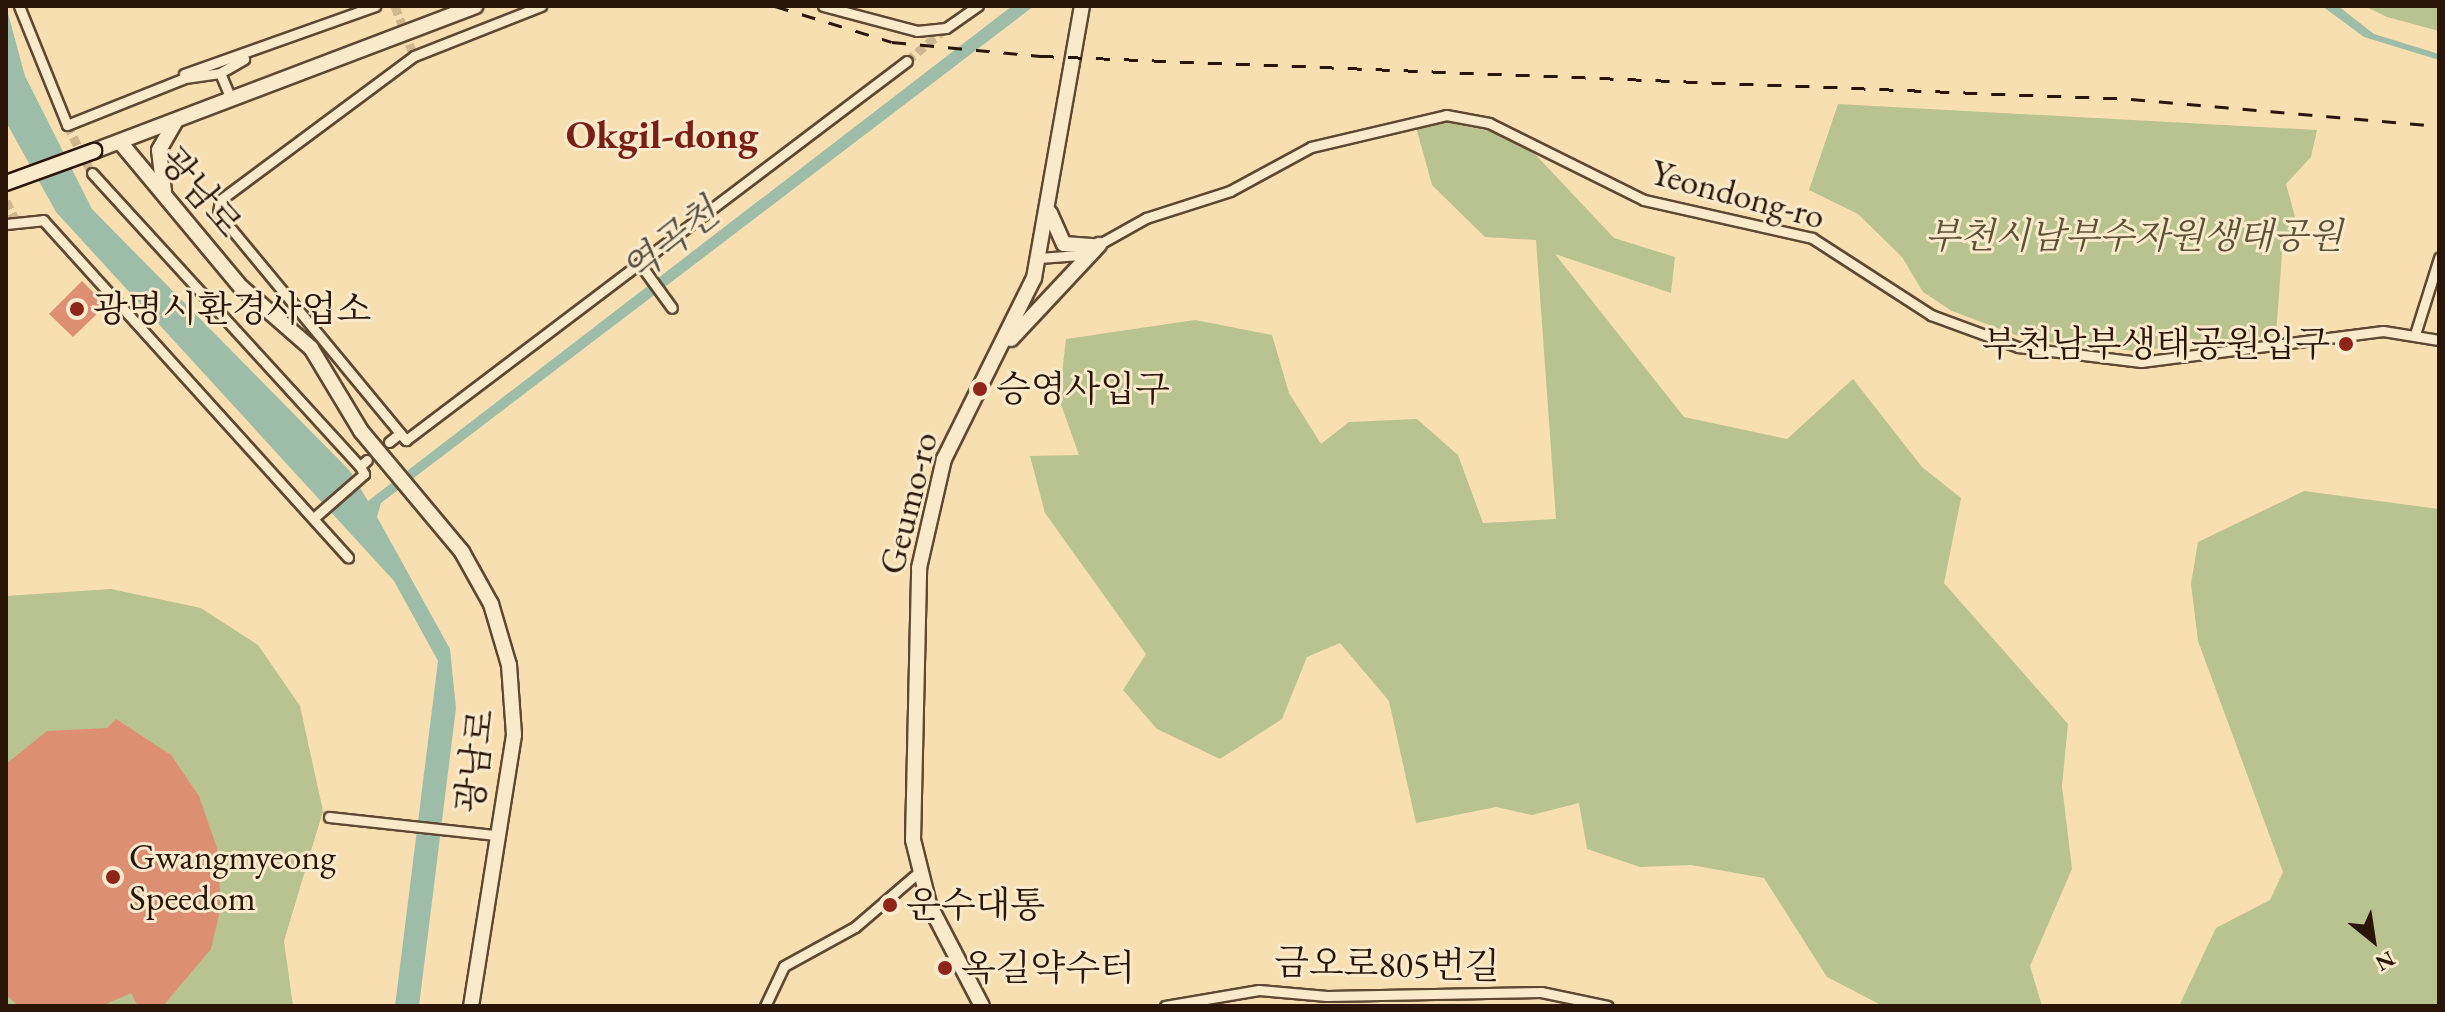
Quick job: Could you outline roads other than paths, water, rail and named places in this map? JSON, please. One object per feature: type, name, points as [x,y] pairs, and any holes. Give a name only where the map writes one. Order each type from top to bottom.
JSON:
[{"type":"main road","points":[[6,183],[475,6]]},
{"type":"main road","name":"Geumo-ro","points":[[982,1006],[937,923],[919,872],[910,767],[919,568],[944,459],[1039,258],[1082,6]]},
{"type":"main road","points":[[165,195],[159,150],[181,118]]},
{"type":"main road","name":"광남로","points":[[120,142],[241,287],[311,348],[389,464],[479,579],[506,649],[514,735],[471,1006]]},
{"type":"main road","points":[[1049,210],[1064,244],[1099,245]]},
{"type":"main road","points":[[992,360],[1099,245]]},
{"type":"street","points":[[19,6],[67,125],[375,6]]},
{"type":"street","points":[[541,6],[414,56],[220,200],[218,213],[406,440],[907,61]]},
{"type":"street","points":[[823,6],[917,31],[946,28],[978,6]]},
{"type":"street","points":[[167,85],[220,73],[257,50]]},
{"type":"street","points":[[220,73],[231,99]]},
{"type":"street","name":"Yeondong-ro","points":[[1039,258],[1067,260],[1146,218],[1230,191],[1290,155],[1446,115],[1489,123],[1644,200],[1812,238],[1931,315],[2018,347],[2187,361],[2416,331],[2439,340]]},
{"type":"street","points":[[92,173],[364,467],[316,516]]},
{"type":"street","points":[[6,224],[43,220],[316,516],[348,557]]},
{"type":"street","points":[[2416,331],[2439,258]]},
{"type":"street","points":[[640,264],[672,308]]},
{"type":"street","points":[[389,442],[400,433]]},
{"type":"street","points":[[329,817],[496,835]]},
{"type":"street","points":[[765,1006],[784,966],[855,927],[919,872]]},
{"type":"street","name":"금오로805번길","points":[[1165,1006],[1259,990],[1327,996],[1541,992],[1608,1006]]},
{"type":"tunnel","points":[[395,6],[414,56]]},
{"type":"tunnel","points":[[907,61],[946,28]]},
{"type":"tunnel","points":[[67,125],[92,173]]},
{"type":"tunnel","points":[[6,201],[17,223]]},
{"type":"railway","points":[[775,6],[892,42],[1040,56],[2131,99],[2439,126]]},
{"type":"place","name":"광명시환경사업소","points":[[77,309]]},
{"type":"place","name":"부천남부생태공원입구","points":[[2346,344]]},
{"type":"place","name":"승영사입구","points":[[980,389]]},
{"type":"place","name":"Gwangmyeong Speedom","points":[[113,877]]},
{"type":"place","name":"운수대통","points":[[890,905]]},
{"type":"place","name":"옥길약수터","points":[[945,968]]},
{"type":"district","name":"Okgil-dong","points":[[662,134]]},
{"type":"park label","name":"부천시남부수자원생태공원","points":[[2134,236]]},
{"type":"water label","name":"역곡천","points":[[670,241]]}]
